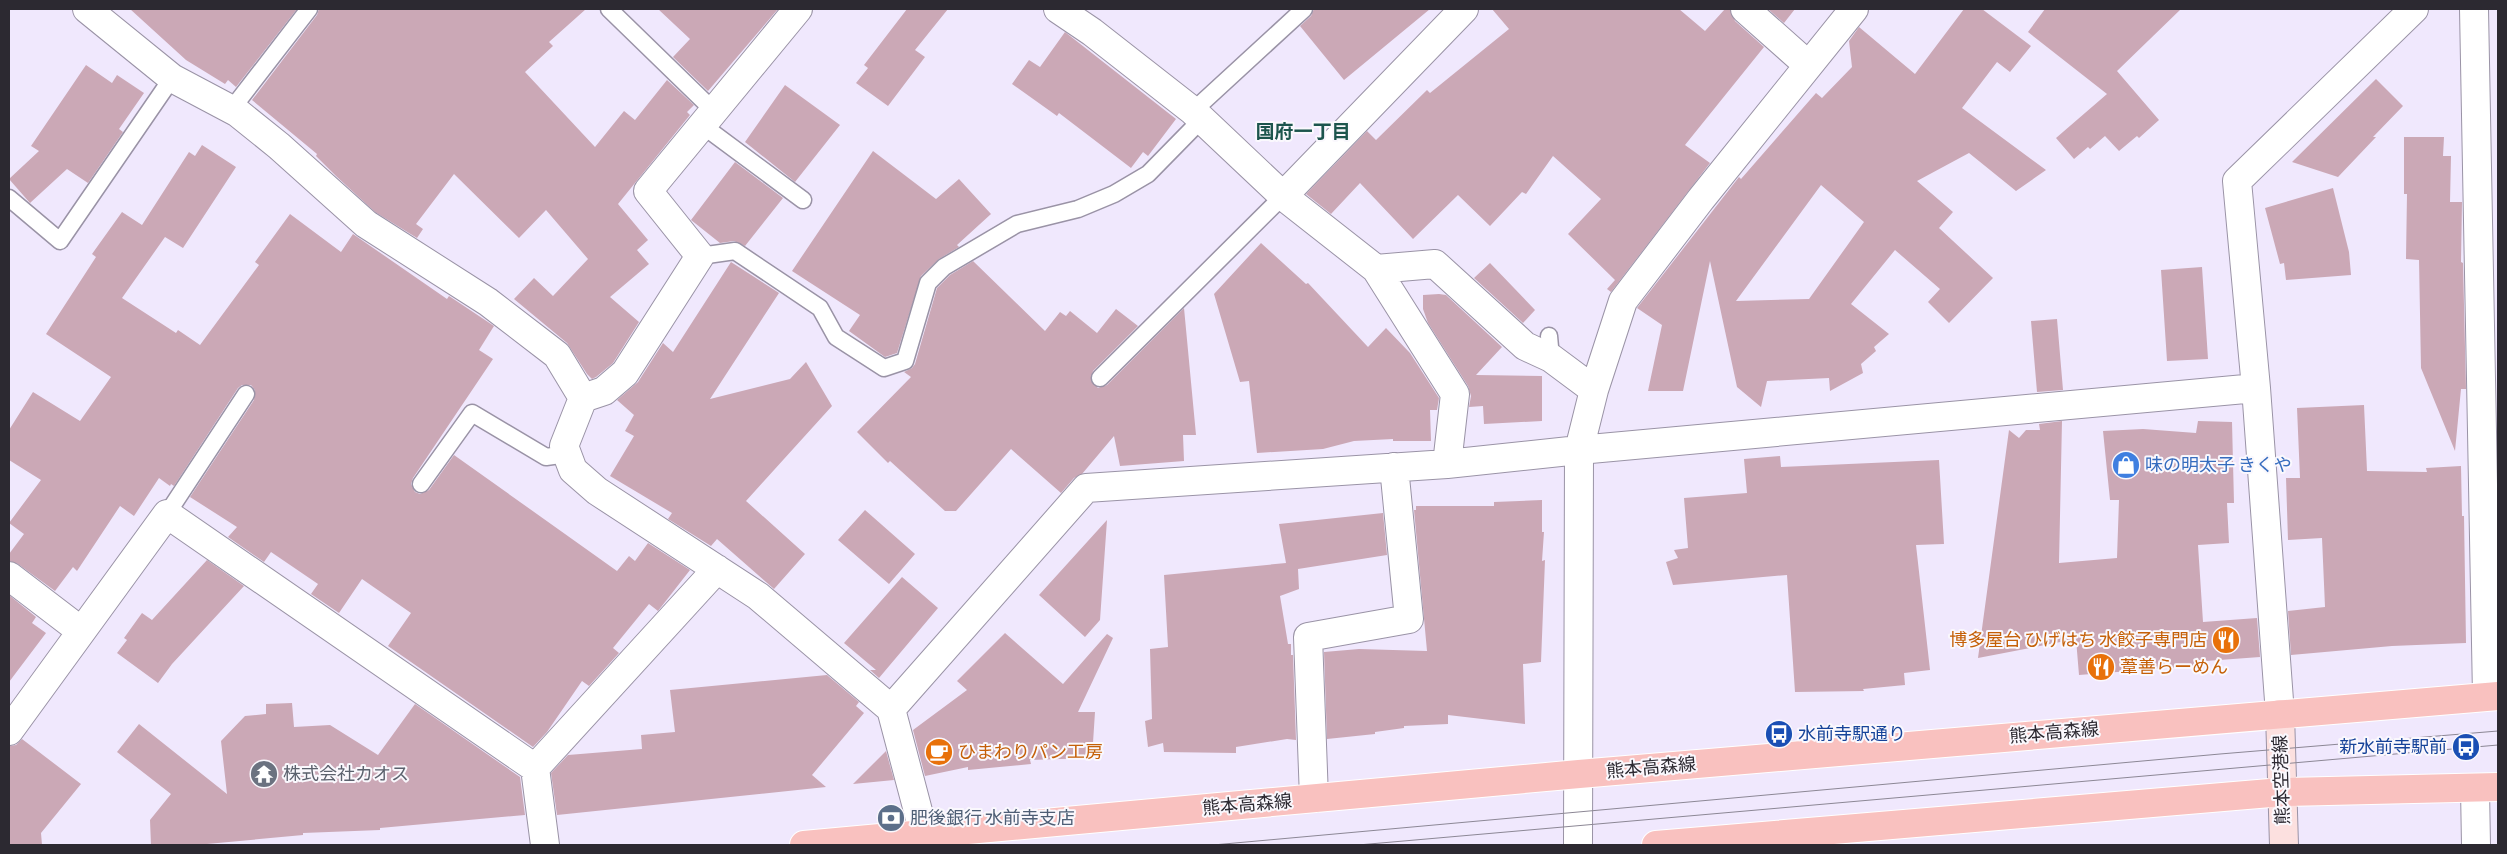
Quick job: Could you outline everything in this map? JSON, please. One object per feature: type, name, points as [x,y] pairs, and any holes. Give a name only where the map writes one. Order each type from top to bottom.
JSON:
[{"type":"main road","name":"熊本高森線","points":[[804,845],[926,840],[1314,798],[2493,696]]},
{"type":"main road","name":"熊本空港線","points":[[2280,714],[2284,845]]},
{"type":"main road","points":[[1656,845],[2282,792],[2486,788]]},
{"type":"street","points":[[86,9],[172,78],[231,110],[279,146],[366,224],[488,302],[557,355],[582,398]]},
{"type":"street","points":[[582,398],[604,391],[625,373],[700,256],[648,191],[798,9]]},
{"type":"street","points":[[1058,9],[1092,32],[1198,115],[1283,196],[1376,269],[1455,394],[1447,464]]},
{"type":"street","points":[[1283,196],[1464,9]]},
{"type":"street","points":[[1745,9],[1808,65]]},
{"type":"street","points":[[1578,845],[1579,450],[1594,390],[1623,301],[1701,199],[1854,9]]},
{"type":"street","points":[[2280,714],[2256,388],[2237,181],[2414,9]]},
{"type":"street","points":[[2474,9],[2493,696]]},
{"type":"street","points":[[1376,269],[1435,264],[1525,346],[1550,347],[1594,390]]},
{"type":"street","points":[[891,709],[1086,488],[1447,464],[1579,450],[2256,388]]},
{"type":"street","points":[[582,398],[564,446],[573,470],[597,491],[758,596],[891,709],[926,840]]},
{"type":"street","points":[[1314,798],[1308,637],[1409,619],[1394,467]]},
{"type":"street","points":[[9,731],[167,514],[535,768],[545,845]]},
{"type":"street","points":[[535,768],[717,569]]},
{"type":"street","points":[[9,576],[81,631]]},
{"type":"street","points":[[2476,845],[2486,788]]},
{"type":"lane","points":[[231,110],[308,9]]},
{"type":"lane","points":[[609,9],[708,118],[803,200]]},
{"type":"lane","points":[[700,256],[735,250],[820,308],[836,337],[884,368],[905,361],[928,282],[944,267],[1017,224],[1078,209],[1122,189],[1148,174],[1198,115],[1304,9]]},
{"type":"lane","points":[[9,198],[60,241],[172,78]]},
{"type":"lane","points":[[1100,378],[1283,196]]},
{"type":"lane","points":[[167,514],[246,394]]},
{"type":"lane","points":[[422,484],[472,413],[546,456],[567,454]]},
{"type":"building","points":[[130,9],[297,9],[236,87],[228,80],[225,84],[186,60]]},
{"type":"building","points":[[319,9],[586,9],[549,42],[553,46],[525,72],[595,147],[624,111],[635,120],[667,80],[694,105],[687,112],[690,115],[618,204],[648,240],[637,250],[649,264],[610,297],[639,322],[613,363],[596,377],[592,379],[587,374],[567,343],[514,299],[534,278],[553,296],[588,259],[546,210],[519,238],[454,174],[416,224],[423,229],[417,238],[375,212],[316,156],[317,154],[252,100],[317,15]]},
{"type":"building","points":[[658,9],[778,9],[708,91],[673,57],[690,39]]},
{"type":"building","points":[[907,9],[948,9],[915,50],[925,57],[888,106],[856,83],[868,68],[864,65]]},
{"type":"building","points":[[1314,9],[1430,9],[1344,80],[1300,26],[1311,16]]},
{"type":"building","points":[[1492,9],[1679,9],[1705,31],[1725,9],[1730,9],[1735,21],[1764,47],[1685,145],[1710,163],[1611,292],[1607,289],[1615,280],[1568,234],[1601,199],[1553,156],[1526,194],[1522,192],[1490,226],[1458,195],[1413,239],[1360,183],[1331,214],[1306,194],[1367,131],[1376,140],[1427,90],[1430,93],[1509,29]]},
{"type":"building","points":[[1768,9],[1795,9],[1784,23]]},
{"type":"building","points":[[1964,9],[1982,9],[2031,46],[2010,72],[1997,62],[1962,108],[2046,170],[2016,191],[1969,153],[1917,181],[1953,212],[1939,228],[1993,278],[1949,323],[1928,302],[1940,289],[1895,250],[1851,304],[1889,334],[1874,347],[1876,351],[1861,364],[1863,373],[1830,391],[1829,378],[1767,381],[1761,407],[1737,387],[1710,261],[1683,391],[1648,391],[1662,325],[1637,308],[1739,177],[1741,179],[1816,93],[1822,98],[1852,67],[1849,41],[1859,27],[1915,74]],"holes":[[[1821,185],[1864,222],[1809,299],[1736,301]]]},
{"type":"building","points":[[2045,9],[2181,9],[2117,71],[2159,120],[2139,138],[2137,136],[2119,151],[2105,136],[2090,149],[2088,147],[2074,159],[2056,138],[2107,94],[2028,32]]},
{"type":"building","points":[[1065,32],[1176,119],[1148,156],[1143,152],[1131,168],[1059,113],[1057,116],[1012,84],[1029,60],[1040,67]]},
{"type":"building","points":[[86,65],[112,83],[117,75],[144,93],[119,129],[123,132],[88,183],[67,169],[30,203],[9,179],[39,151],[31,146]]},
{"type":"building","points":[[2376,79],[2403,106],[2338,177],[2292,162]]},
{"type":"building","points":[[785,85],[840,125],[795,182],[745,142]]},
{"type":"building","points":[[2404,137],[2444,137],[2443,156],[2451,156],[2450,202],[2462,202],[2461,262],[2463,263],[2466,389],[2461,389],[2455,451],[2421,368],[2419,260],[2406,259],[2407,194],[2404,194]]},
{"type":"building","points":[[202,145],[236,167],[183,248],[165,237],[122,298],[176,333],[178,330],[200,345],[259,265],[255,262],[290,214],[341,252],[353,234],[447,299],[449,296],[494,326],[479,350],[493,359],[413,478],[411,484],[415,492],[420,494],[429,490],[454,455],[617,571],[629,556],[635,561],[648,543],[690,570],[658,611],[649,604],[613,648],[619,653],[589,686],[582,681],[547,732],[533,747],[388,646],[411,613],[362,579],[339,613],[311,594],[318,584],[271,552],[264,562],[228,537],[237,527],[190,497],[254,400],[255,390],[251,385],[242,385],[238,388],[174,486],[171,484],[170,486],[159,478],[134,516],[120,506],[77,571],[73,567],[55,591],[18,564],[9,561],[9,554],[24,534],[9,523],[41,480],[9,460],[9,430],[33,392],[80,421],[111,377],[46,334],[96,257],[92,254],[122,212],[142,225],[189,152],[195,156]]},
{"type":"building","points":[[873,151],[936,199],[959,179],[991,214],[957,245],[959,247],[939,259],[921,276],[897,353],[885,357],[849,331],[860,315],[792,271]]},
{"type":"building","points":[[735,162],[783,198],[745,246],[734,241],[720,243],[691,220]]},
{"type":"building","points":[[2333,188],[2349,252],[2351,275],[2286,280],[2284,263],[2280,264],[2265,208]]},
{"type":"building","points":[[1261,243],[1306,284],[1308,283],[1368,347],[1386,328],[1410,353],[1439,398],[1437,410],[1430,410],[1431,441],[1393,441],[1393,439],[1354,441],[1323,449],[1257,453],[1249,381],[1240,382],[1214,294]]},
{"type":"building","points":[[973,261],[1045,331],[1060,312],[1066,316],[1070,311],[1097,333],[1116,309],[1138,326],[1093,371],[1091,381],[1098,388],[1107,385],[1184,308],[1196,435],[1183,435],[1184,461],[1120,466],[1114,436],[1082,474],[1074,478],[1061,493],[1011,449],[956,511],[945,511],[890,461],[888,463],[857,432],[911,377],[904,372],[915,364],[937,288],[950,275]]},
{"type":"building","points":[[731,262],[779,293],[710,399],[790,379],[806,362],[832,406],[746,501],[805,554],[774,589],[717,539],[711,546],[668,519],[672,513],[610,476],[634,436],[625,431],[634,415],[617,400],[638,382],[663,343],[673,352]]},
{"type":"building","points":[[1490,263],[1535,310],[1523,323],[1474,278]]},
{"type":"building","points":[[2202,267],[2208,359],[2167,361],[2161,270]]},
{"type":"building","points":[[1423,295],[1446,295],[1502,347],[1476,375],[1542,376],[1542,421],[1484,424],[1483,406],[1469,407],[1471,396],[1468,386],[1428,323],[1423,309]]},
{"type":"building","points":[[2057,319],[2063,390],[2037,392],[2031,321]]},
{"type":"building","points":[[2364,405],[2367,471],[2427,472],[2426,468],[2461,466],[2462,516],[2464,516],[2466,643],[2392,646],[2291,655],[2288,611],[2325,607],[2322,538],[2288,540],[2286,478],[2300,478],[2297,408]]},
{"type":"building","points":[[2062,421],[2059,563],[2117,558],[2119,500],[2110,500],[2103,431],[2143,429],[2196,433],[2198,421],[2232,422],[2234,503],[2227,503],[2229,543],[2198,545],[2203,622],[2257,618],[2260,657],[2206,661],[2206,665],[2079,675],[2076,639],[1978,658],[2009,430],[2019,438],[2026,430],[2040,430],[2039,424]]},
{"type":"building","points":[[1780,456],[1781,467],[1939,460],[1944,544],[1916,545],[1930,670],[1904,673],[1905,685],[1863,689],[1864,691],[1795,692],[1787,575],[1673,585],[1666,562],[1678,558],[1674,550],[1688,548],[1684,498],[1747,493],[1744,459]]},
{"type":"building","points":[[1542,500],[1542,532],[1544,532],[1542,561],[1545,560],[1541,662],[1523,664],[1525,724],[1448,715],[1448,724],[1404,726],[1404,728],[1375,732],[1375,734],[1327,739],[1324,652],[1359,649],[1427,651],[1414,510],[1416,510],[1416,506],[1494,506],[1494,502]]},
{"type":"building","points":[[865,510],[915,554],[889,584],[838,540]]},
{"type":"building","points":[[1383,513],[1387,555],[1298,569],[1299,589],[1280,596],[1288,644],[1291,644],[1291,655],[1293,655],[1296,740],[1287,739],[1236,747],[1236,753],[1164,752],[1163,743],[1148,747],[1145,721],[1152,719],[1150,649],[1168,647],[1164,575],[1286,563],[1279,524]]},
{"type":"building","points":[[1107,520],[1100,620],[1085,637],[1039,595]]},
{"type":"building","points":[[207,560],[244,586],[172,664],[158,683],[117,653],[127,640],[124,638],[142,613],[152,620]]},
{"type":"building","points":[[902,577],[938,608],[879,678],[870,670],[876,670],[844,643]]},
{"type":"building","points":[[9,595],[36,617],[32,623],[46,633],[9,682]]},
{"type":"building","points":[[1005,633],[1063,684],[1107,634],[1113,638],[1078,712],[1095,712],[1092,758],[1030,760],[1031,764],[968,770],[968,767],[925,776],[913,730],[967,690],[957,681]]},
{"type":"building","points":[[827,675],[859,702],[856,706],[864,713],[812,775],[826,787],[557,815],[551,773],[568,755],[642,749],[641,735],[675,732],[670,690]]},
{"type":"building","points":[[292,703],[294,727],[330,725],[378,755],[415,704],[520,777],[525,815],[380,828],[380,830],[303,833],[303,835],[196,845],[151,845],[150,820],[171,794],[117,752],[139,724],[227,794],[221,741],[245,716],[266,714],[266,704]]},
{"type":"building","points":[[22,739],[81,784],[41,833],[42,845],[9,845],[9,746],[16,745]]},
{"type":"building","points":[[886,751],[894,780],[853,784]]},
{"type":"tram line","points":[[1213,845],[2220,754],[2498,731]]},
{"type":"tram line","points":[[1358,845],[2498,745]]},
{"type":"place","name":"味の明太子 きくや","points":[[2126,465]]},
{"type":"place","name":"博多屋台 ひげはち 水餃子専門店","points":[[2226,640]]},
{"type":"place","name":"葦善らーめん","points":[[2101,667]]},
{"type":"place","name":"水前寺駅通り","points":[[1779,734]]},
{"type":"place","name":"新水前寺駅前","points":[[2466,747]]},
{"type":"place","name":"ひまわりパン工房","points":[[939,752]]},
{"type":"place","name":"株式会社カオス","points":[[264,774]]},
{"type":"place","name":"肥後銀行 水前寺支店","points":[[891,818]]},
{"type":"district","name":"国府一丁目","points":[[1303,132]]}]
